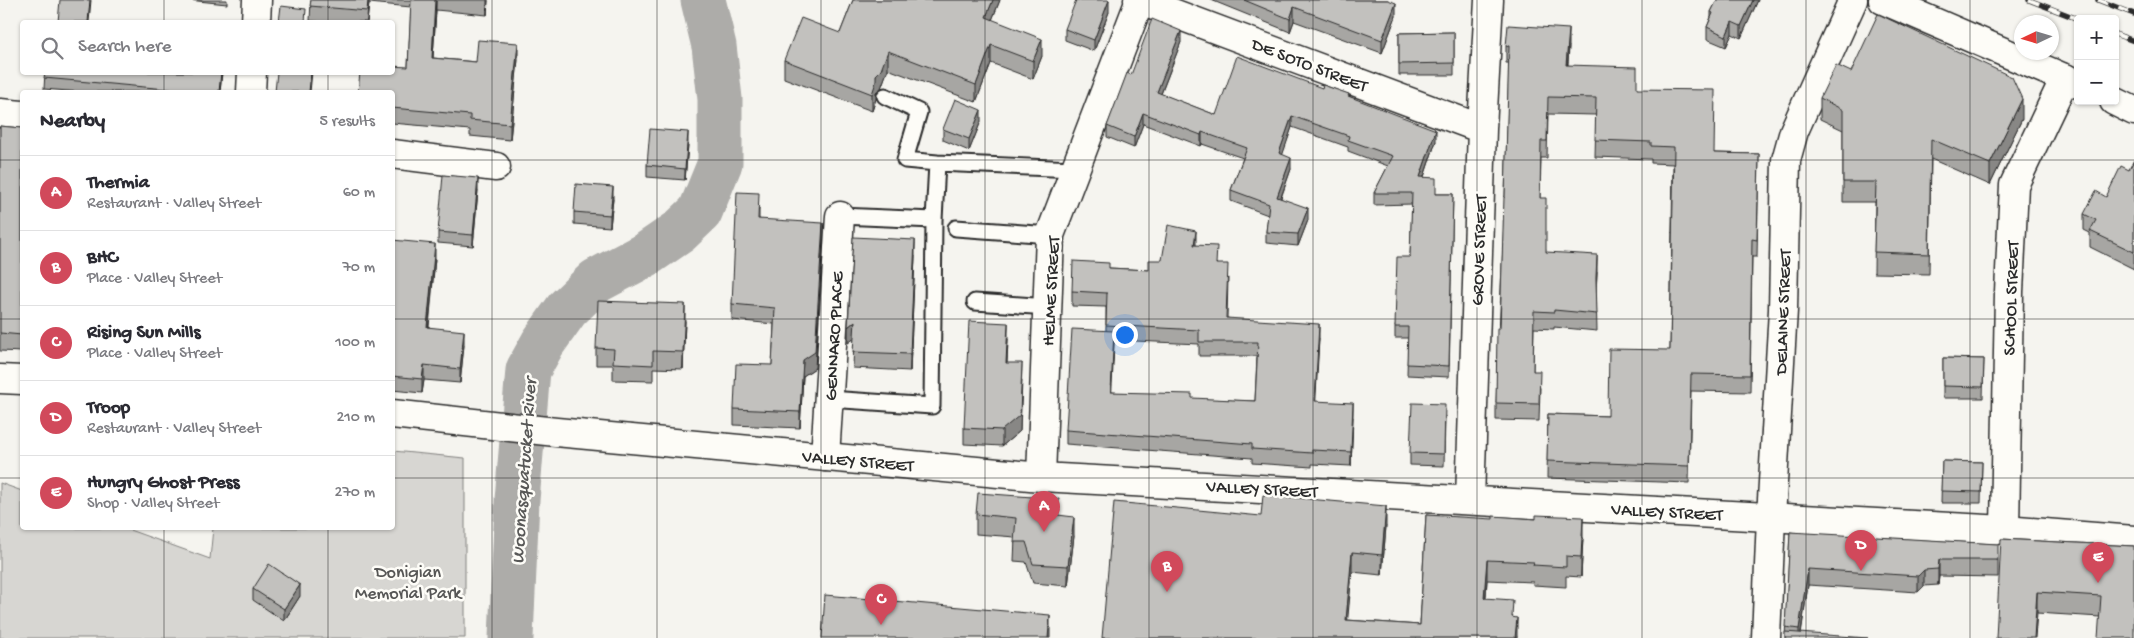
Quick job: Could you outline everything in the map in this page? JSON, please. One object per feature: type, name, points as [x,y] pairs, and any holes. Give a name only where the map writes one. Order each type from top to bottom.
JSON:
[{"type":"street","points":[[256,20],[258,0]]},
{"type":"street","name":"DE SOTO STREET","points":[[1139,0],[1482,129]]},
{"type":"street","name":"HELME STREET","points":[[1041,477],[1050,235],[1139,0]]},
{"type":"street","name":"GROVE STREET","points":[[1470,500],[1482,129],[1489,0]]},
{"type":"street","name":"DELAINE STREET","points":[[1766,638],[1783,310],[1786,160],[1794,131],[1853,0]]},
{"type":"street","points":[[1883,0],[2071,81]]},
{"type":"street","points":[[251,90],[252,75]]},
{"type":"street","name":"SCHOOL STREET","points":[[2005,530],[2009,292],[2014,185],[2071,81]]},
{"type":"street","points":[[2119,104],[2134,111]]},
{"type":"street","points":[[0,113],[20,115]]},
{"type":"street","points":[[395,154],[496,167]]},
{"type":"street","name":"GENNARO PLACE","points":[[825,457],[840,216]]},
{"type":"street","points":[[0,379],[20,380]]},
{"type":"street","name":"VALLEY STREET","points":[[395,414],[556,432],[1041,477],[2005,530],[2134,540]]},
{"type":"lane","points":[[885,96],[919,112],[905,160],[1075,168]]},
{"type":"lane","points":[[829,399],[932,406],[934,220],[937,163]]},
{"type":"lane","points":[[840,216],[934,220]]},
{"type":"lane","points":[[956,228],[1050,235]]},
{"type":"lane","points":[[975,302],[1048,306]]},
{"type":"green space","name":"Donigian Memorial Park","points":[[395,451],[465,458],[465,638],[0,638],[0,483],[20,490],[20,530],[130,530],[210,559],[213,530],[395,530]]},
{"type":"building","points":[[60,0],[90,0],[88,20],[58,20]]},
{"type":"building","points":[[311,0],[368,0],[367,11],[310,6]]},
{"type":"building","points":[[411,0],[435,0],[432,58],[476,62],[478,40],[518,43],[510,124],[470,120],[470,115],[395,108],[395,90],[358,90],[360,75],[395,75],[395,66],[408,67]]},
{"type":"building","points":[[853,0],[993,0],[986,17],[1042,39],[1033,61],[991,45],[976,85],[888,51],[881,70],[876,75],[872,94],[784,60],[801,18],[840,33]]},
{"type":"building","points":[[1076,0],[1109,0],[1094,40],[1065,29]]},
{"type":"building","points":[[1244,0],[1388,0],[1396,3],[1382,40],[1294,7],[1290,19]]},
{"type":"building","points":[[1717,0],[1753,0],[1741,26],[1732,22],[1726,36],[1707,27]]},
{"type":"building","points":[[281,6],[306,9],[305,20],[279,20]]},
{"type":"building","points":[[1878,14],[2012,77],[2022,99],[1990,164],[1931,139],[1929,254],[1874,252],[1876,182],[1843,182],[1843,110],[1820,98],[1836,65],[1851,72]]},
{"type":"building","points":[[1152,19],[1181,31],[1157,92],[1216,115],[1237,56],[1322,88],[1323,85],[1349,94],[1348,96],[1436,130],[1420,177],[1436,178],[1436,194],[1453,194],[1449,366],[1407,364],[1408,327],[1395,327],[1397,257],[1410,257],[1412,193],[1374,193],[1393,156],[1348,140],[1349,136],[1292,116],[1279,153],[1291,158],[1277,197],[1308,208],[1298,234],[1266,232],[1269,204],[1231,190],[1247,148],[1202,132],[1201,135],[1143,113],[1134,137],[1107,126],[1127,73],[1131,75]]},
{"type":"building","points":[[1508,25],[1569,29],[1566,65],[1637,67],[1637,89],[1715,90],[1714,153],[1759,154],[1757,240],[1752,239],[1750,375],[1691,374],[1689,466],[1547,461],[1548,414],[1608,416],[1609,349],[1670,350],[1674,147],[1651,146],[1651,142],[1595,140],[1596,98],[1548,97],[1547,141],[1541,141],[1540,198],[1546,198],[1546,252],[1597,255],[1597,314],[1554,310],[1554,312],[1534,311],[1533,371],[1540,371],[1539,404],[1496,403],[1497,328],[1500,328],[1505,197],[1509,46],[1506,46]]},
{"type":"building","points":[[1454,32],[1454,63],[1399,64],[1399,33]]},
{"type":"building","points":[[44,75],[221,75],[219,90],[178,90],[44,78]]},
{"type":"building","points":[[277,75],[311,75],[309,90],[275,90]]},
{"type":"building","points":[[955,99],[981,110],[969,139],[943,129]]},
{"type":"building","points":[[0,126],[20,128],[20,335],[0,333]]},
{"type":"building","points":[[650,129],[688,132],[685,169],[647,165]]},
{"type":"building","points":[[2134,160],[2134,252],[2090,231],[2096,220],[2084,214],[2096,191],[2106,197],[2121,166],[2129,170]]},
{"type":"building","points":[[443,175],[478,178],[473,235],[438,232]]},
{"type":"building","points":[[576,184],[613,187],[610,215],[574,212]]},
{"type":"building","points":[[737,192],[759,193],[758,219],[823,223],[815,352],[803,360],[800,412],[734,409],[736,364],[772,365],[775,308],[732,304]]},
{"type":"building","points":[[1168,225],[1196,231],[1194,245],[1217,246],[1216,264],[1228,264],[1226,318],[1319,324],[1315,401],[1353,403],[1351,452],[1312,450],[1312,453],[1252,449],[1252,444],[1066,430],[1072,329],[1114,331],[1111,392],[1192,394],[1192,398],[1255,401],[1258,342],[1199,342],[1199,330],[1106,325],[1107,293],[1072,291],[1073,261],[1109,263],[1109,268],[1149,270],[1149,260],[1162,260]]},
{"type":"building","points":[[853,237],[915,240],[910,354],[853,352],[855,321],[848,327]]},
{"type":"building","points":[[395,240],[435,244],[427,327],[464,331],[460,369],[424,365],[422,379],[395,376]]},
{"type":"building","points":[[598,301],[685,304],[683,352],[653,351],[653,365],[613,363],[614,349],[596,348]]},
{"type":"building","points":[[969,321],[1008,323],[1006,363],[1022,363],[1020,415],[1002,430],[964,428]]},
{"type":"building","points":[[1943,358],[1984,359],[1983,387],[1943,386]]},
{"type":"building","points":[[1412,403],[1445,404],[1444,454],[1410,453]]},
{"type":"building","points":[[1942,461],[1982,462],[1981,492],[1941,491]]},
{"type":"building","points":[[978,493],[1059,499],[1058,515],[1074,517],[1068,566],[1033,564],[1026,542],[1014,542],[1016,518],[976,514]]},
{"type":"building","points":[[1263,495],[1386,506],[1382,555],[1352,552],[1346,620],[1420,625],[1426,515],[1493,519],[1493,516],[1536,519],[1536,515],[1583,517],[1581,557],[1566,556],[1566,567],[1533,565],[1534,562],[1487,560],[1484,598],[1513,600],[1512,617],[1517,618],[1515,638],[1102,638],[1114,502],[1261,516]]},
{"type":"building","points":[[1790,532],[1998,544],[1998,560],[1939,560],[1938,569],[1924,570],[1918,576],[1808,569],[1799,629],[1785,627]]},
{"type":"building","points":[[2001,539],[2134,546],[2134,638],[2098,638],[2101,596],[2037,592],[2034,638],[1996,638]]},
{"type":"building","points":[[269,564],[300,585],[284,609],[253,589]]},
{"type":"building","points":[[825,595],[1050,615],[1048,638],[822,638]]},
{"type":"building","points":[[1785,632],[1868,638],[1785,638]]},
{"type":"waterway","name":"Woonasquatucket River","points":[[511,638],[517,500],[528,370],[543,343],[567,309],[596,281],[647,254],[679,232],[700,212],[720,163],[720,99],[714,46],[703,0]]},
{"type":"railway","points":[[2029,0],[2074,17]]},
{"type":"railway","points":[[2098,0],[2134,14]]},
{"type":"railway","points":[[2119,35],[2134,41]]},
{"type":"place","name":"Thermia","points":[[1044,532]]},
{"type":"place","name":"Troop","points":[[1861,571]]},
{"type":"place","name":"Hungry Ghost Press","points":[[2098,583]]},
{"type":"place","name":"BHC","points":[[1167,592]]},
{"type":"place","name":"Rising Sun Mills","points":[[881,625]]}]
